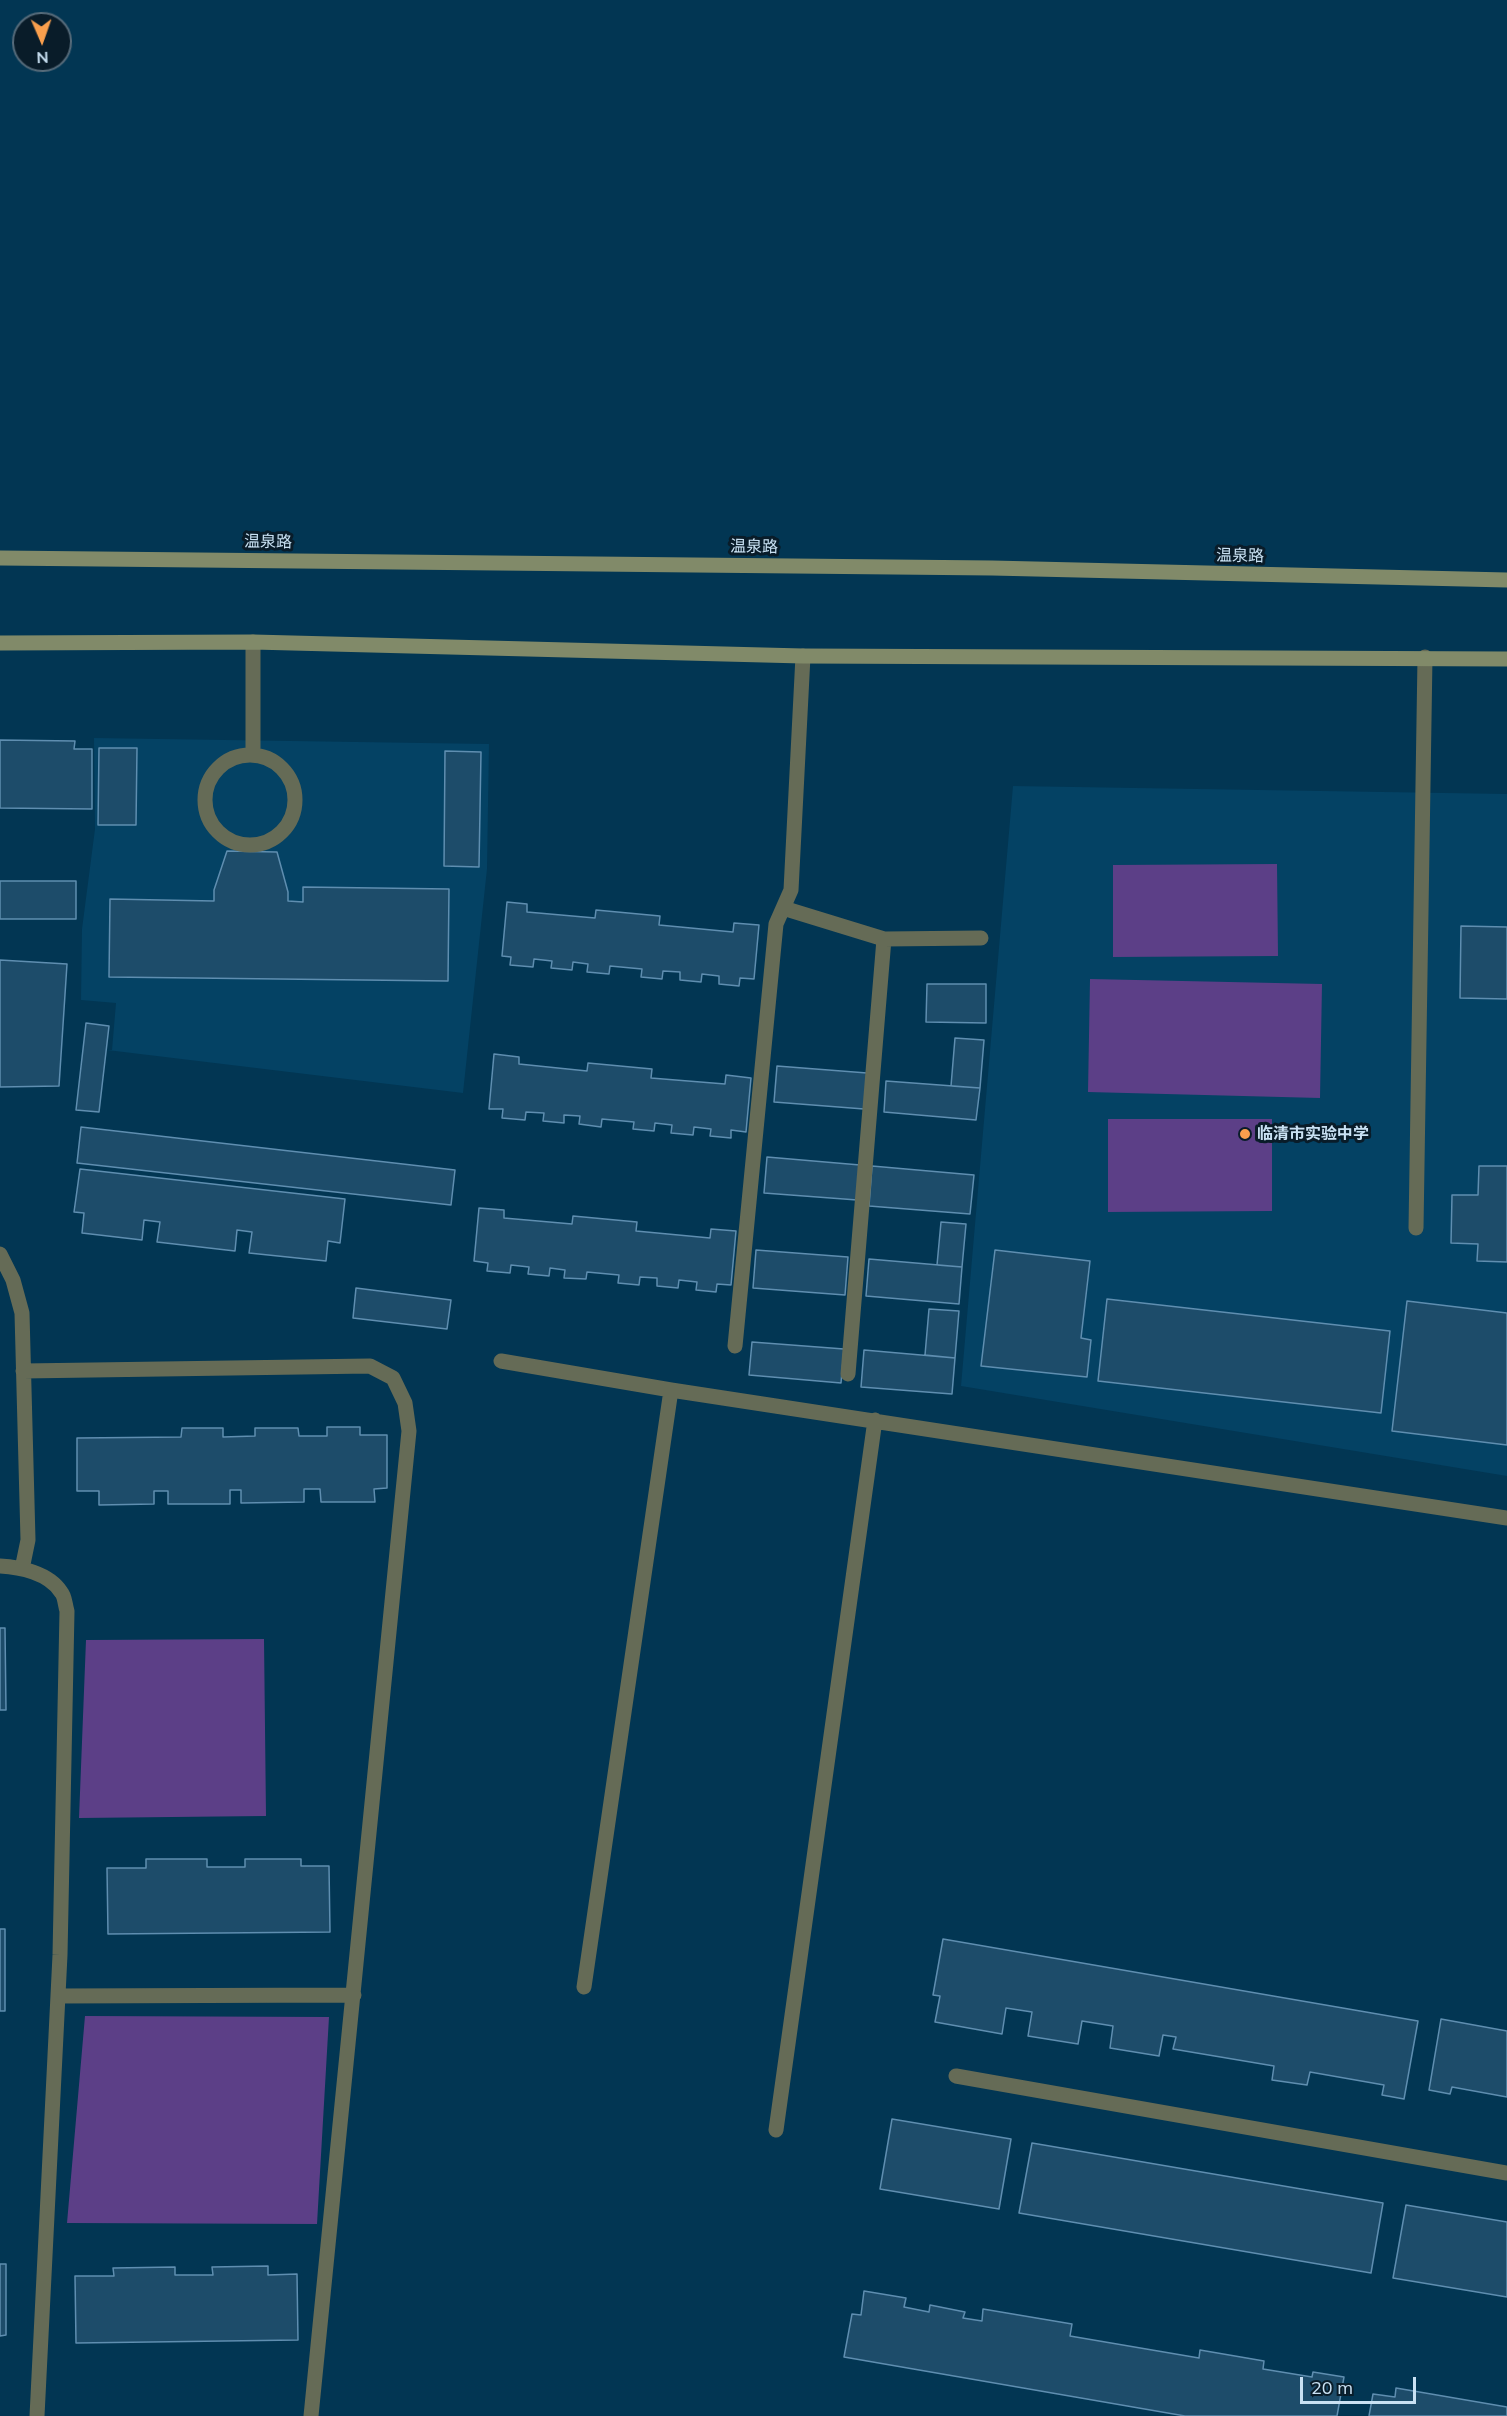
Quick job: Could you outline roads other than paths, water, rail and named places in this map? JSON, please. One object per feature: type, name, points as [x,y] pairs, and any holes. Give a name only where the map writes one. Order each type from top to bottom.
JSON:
[{"type":"main road","name":"温泉路","points":[[0,558],[993,568],[1507,580]]},
{"type":"main road","points":[[0,643],[253,642],[803,656],[1507,659]]},
{"type":"lane","points":[[252,755],[253,642]]},
{"type":"lane","points":[[735,1346],[776,924],[791,890],[803,656]]},
{"type":"lane","points":[[1416,1228],[1425,657]]},
{"type":"lane","points":[[252,755],[268,759],[281,767],[290,780],[295,795],[293,811],[282,831],[262,844],[247,845],[231,841],[218,833],[209,820],[204,806],[206,789],[212,775],[223,764],[237,757],[252,755]]},
{"type":"lane","points":[[783,908],[884,939],[981,938]]},
{"type":"lane","points":[[848,1374],[884,939]]},
{"type":"lane","points":[[0,1254],[13,1280],[22,1313],[28,1540],[22,1569]]},
{"type":"lane","points":[[501,1361],[671,1390],[1507,1518]]},
{"type":"lane","points":[[24,1371],[370,1366],[393,1378],[405,1403],[409,1431],[311,2416]]},
{"type":"lane","points":[[584,1987],[671,1390]]},
{"type":"lane","points":[[776,2130],[875,1420]]},
{"type":"lane","points":[[0,1566],[22,1569],[44,1576],[62,1592],[67,1611],[58,1996],[37,2416]]},
{"type":"lane","points":[[58,1996],[354,1995]]},
{"type":"lane","points":[[956,2076],[1507,2173]]},
{"type":"place","name":"临清市实验中学","points":[[1245,1134]]}]
